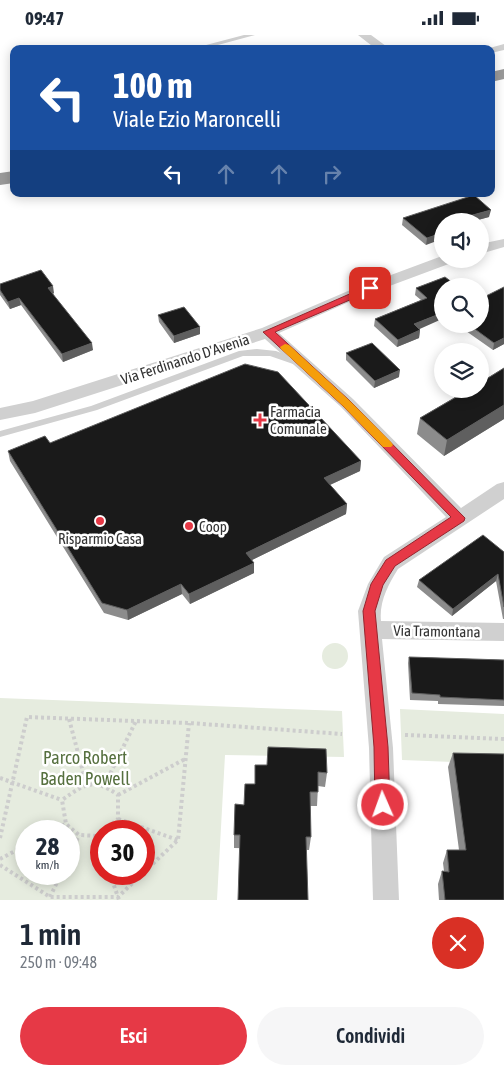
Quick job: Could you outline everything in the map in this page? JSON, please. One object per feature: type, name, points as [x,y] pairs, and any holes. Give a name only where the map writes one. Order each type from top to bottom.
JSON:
[{"type":"street","points":[[364,35],[378,45]]},
{"type":"street","points":[[489,247],[504,243]]},
{"type":"street","name":"Via Ferdinando D'Avenia","points":[[0,413],[35,407],[268,332],[354,294],[434,265]]},
{"type":"street","points":[[268,332],[347,403],[459,518]]},
{"type":"street","points":[[386,900],[381,747],[369,611],[378,584],[391,563],[504,489]]},
{"type":"street","name":"Via Tramontana","points":[[370,630],[504,632]]},
{"type":"lane","points":[[211,45],[252,35]]},
{"type":"lane","points":[[0,434],[94,408],[242,353],[262,351],[278,353],[307,367]]},
{"type":"path","points":[[0,838],[27,717],[189,723],[342,734]]},
{"type":"path","points":[[69,719],[86,783]]},
{"type":"path","points":[[105,785],[136,721]]},
{"type":"path","points":[[155,862],[178,840],[189,723]]},
{"type":"path","points":[[405,735],[504,739]]},
{"type":"path","points":[[118,795],[186,759]]},
{"type":"path","points":[[0,778],[62,800]]},
{"type":"path","points":[[62,800],[86,783],[105,785],[118,795]]},
{"type":"path","points":[[118,795],[118,819],[178,840]]},
{"type":"path","points":[[62,800],[65,820]]},
{"type":"path","points":[[0,859],[15,851]]},
{"type":"path","points":[[0,865],[50,897],[118,899],[131,885]]},
{"type":"path","points":[[50,897],[56,885]]},
{"type":"path","points":[[114,885],[118,899]]},
{"type":"green space","points":[[335,643],[344,647],[348,656],[344,665],[335,669],[326,665],[322,656],[326,647]]},
{"type":"green space","name":"Parco Robert Baden Powell","points":[[0,698],[342,711],[344,757],[225,755],[217,900],[0,900]]},
{"type":"green space","points":[[400,709],[504,714],[504,764],[402,760]]},
{"type":"building","points":[[468,197],[476,197],[491,210],[480,213],[434,213],[434,236],[427,238],[403,218]]},
{"type":"building","points":[[41,270],[53,286],[48,288],[92,343],[62,354],[19,298],[8,302],[0,290],[0,284]]},
{"type":"building","points":[[434,281],[434,316],[414,324],[420,330],[398,340],[375,319],[427,298],[416,288]]},
{"type":"building","points":[[504,287],[504,338],[494,343],[480,333],[489,333],[489,294]]},
{"type":"building","points":[[184,307],[200,327],[174,336],[158,315]]},
{"type":"building","points":[[372,343],[400,370],[375,381],[346,353]]},
{"type":"building","points":[[245,364],[278,372],[361,461],[324,478],[347,504],[246,553],[254,563],[189,594],[181,584],[127,610],[102,603],[8,451],[45,436],[50,443]]},
{"type":"building","points":[[504,368],[504,405],[447,440],[420,418],[454,398],[489,398],[489,377]]},
{"type":"building","points":[[483,535],[504,552],[504,607],[498,574],[453,609],[419,580]]},
{"type":"building","points":[[409,657],[504,660],[504,700],[440,697],[440,695],[412,693]]},
{"type":"building","points":[[268,747],[326,749],[327,773],[318,772],[318,792],[310,792],[311,837],[306,837],[308,900],[238,900],[240,835],[234,835],[235,804],[244,805],[245,784],[255,784],[255,765],[267,765]]},
{"type":"building","points":[[453,753],[504,754],[504,900],[445,900],[442,871],[449,872],[447,850],[466,850]]},
{"type":"slow traffic","points":[[285,347],[347,403],[387,445]]},
{"type":"place","name":"Farmacia Comunale","points":[[260,420]]},
{"type":"place","name":"Risparmio Casa","points":[[100,521]]},
{"type":"place","name":"Coop","points":[[189,526]]},
{"type":"route","points":[[370,288],[268,332],[347,403],[459,518],[391,563],[378,584],[369,611],[381,747],[383,805]]}]
